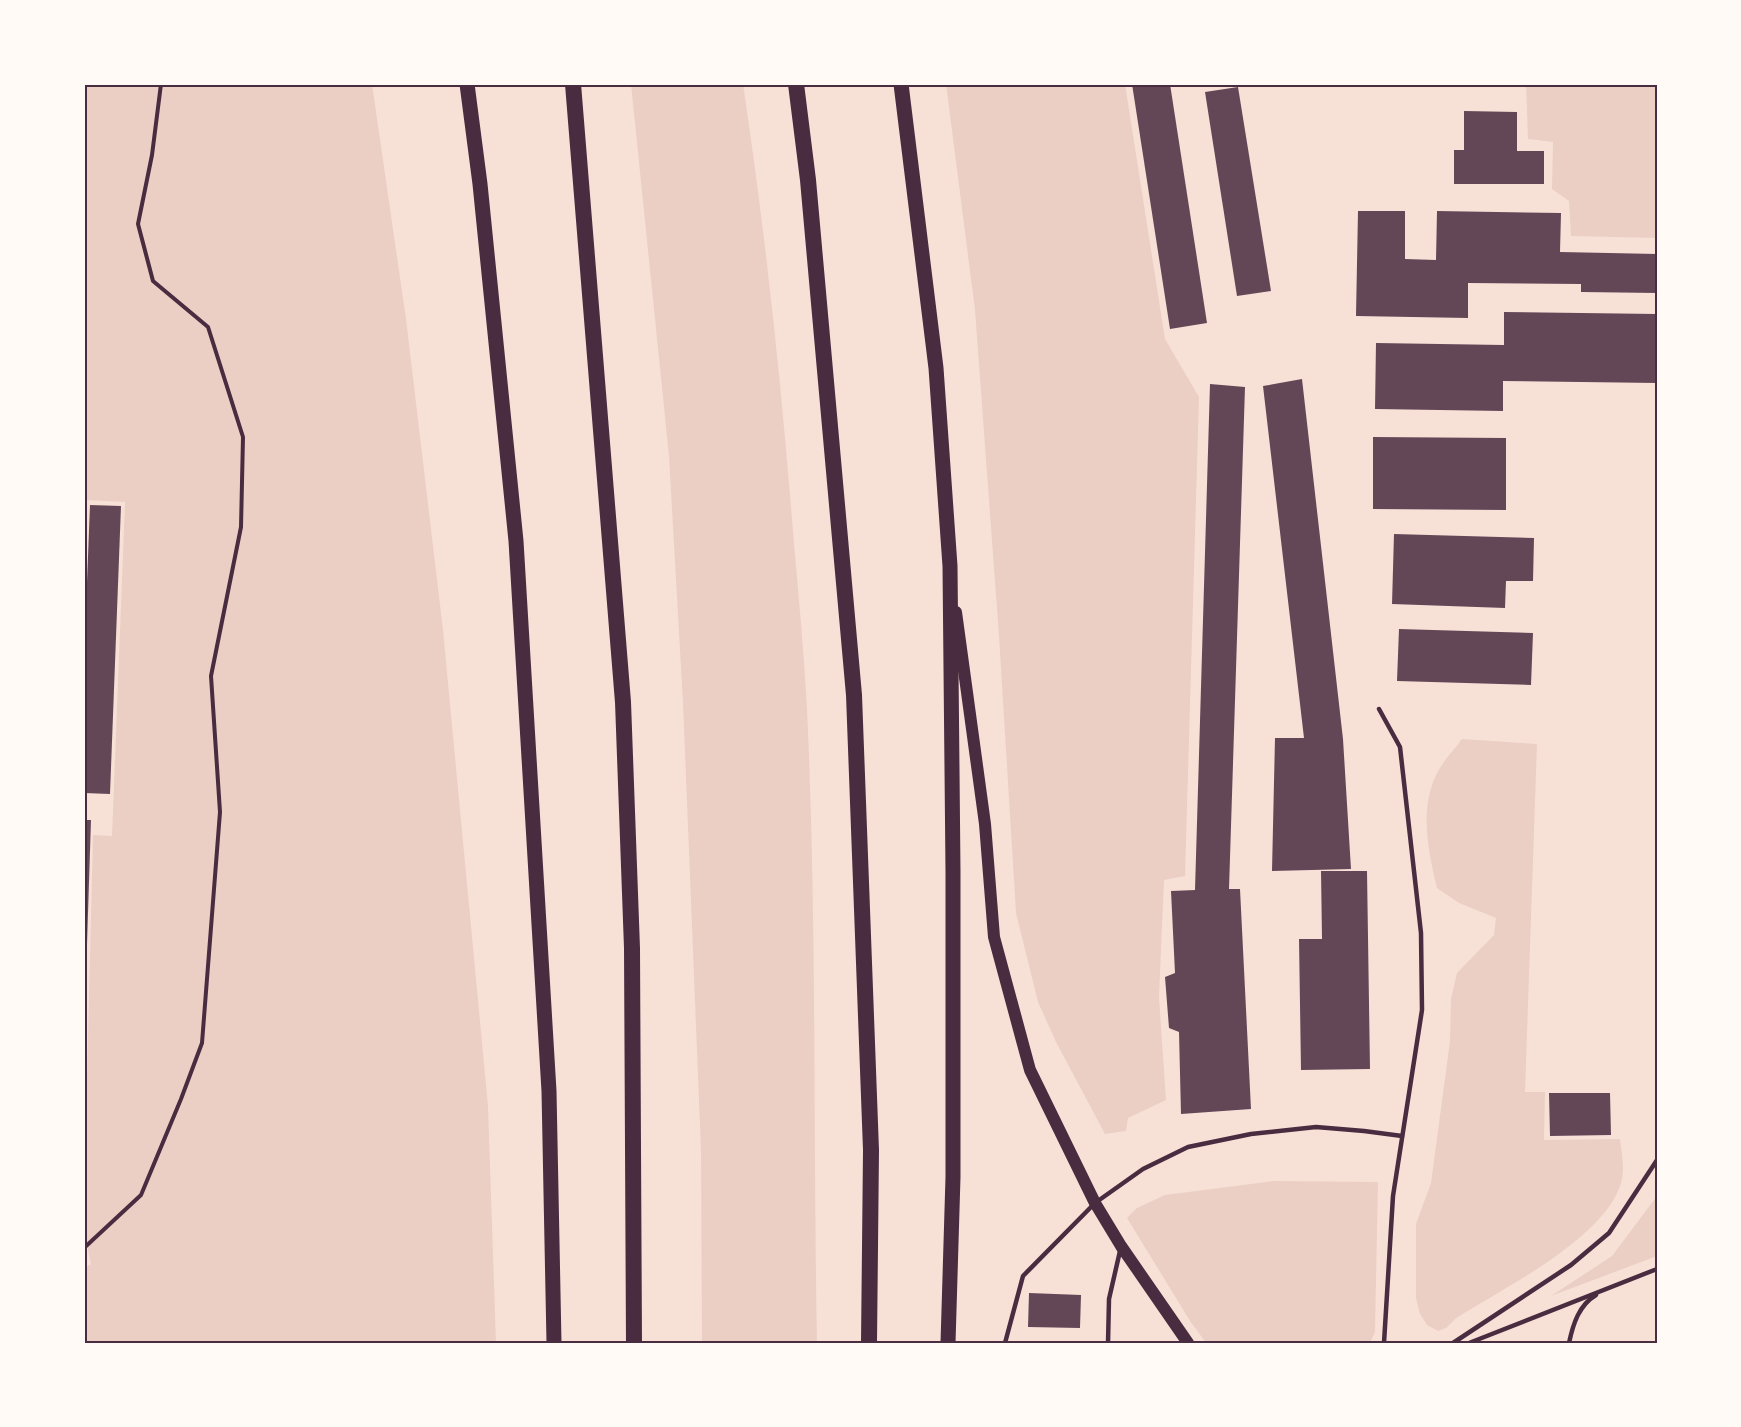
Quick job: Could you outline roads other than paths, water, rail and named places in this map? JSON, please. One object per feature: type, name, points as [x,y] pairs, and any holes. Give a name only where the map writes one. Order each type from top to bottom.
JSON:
[{"type":"highway","points":[[573,84],[623,702],[632,948],[634,1343]]},
{"type":"highway","points":[[796,84],[808,180],[854,695],[871,1150],[869,1343]]},
{"type":"main road","points":[[467,84],[480,184],[516,541],[549,1090],[554,1343]]},
{"type":"main road","points":[[901,84],[936,368],[950,566],[953,1177],[948,1343]]},
{"type":"main road","points":[[950,566],[985,824],[994,937],[1030,1070],[1095,1203],[1121,1246],[1188,1343]]},
{"type":"lane","points":[[1379,709],[1400,747],[1421,933],[1422,1010],[1393,1196],[1384,1343]]},
{"type":"lane","points":[[1005,1343],[1023,1276],[1095,1203],[1143,1169],[1188,1147],[1251,1134],[1316,1127],[1402,1136]]},
{"type":"lane","points":[[1453,1343],[1571,1265],[1609,1233],[1657,1160]]},
{"type":"lane","points":[[1108,1343],[1109,1299],[1121,1246]]},
{"type":"lane","points":[[1469,1343],[1657,1269]]},
{"type":"lane","points":[[1569,1343],[1580,1310],[1589,1299],[1604,1290]]}]
